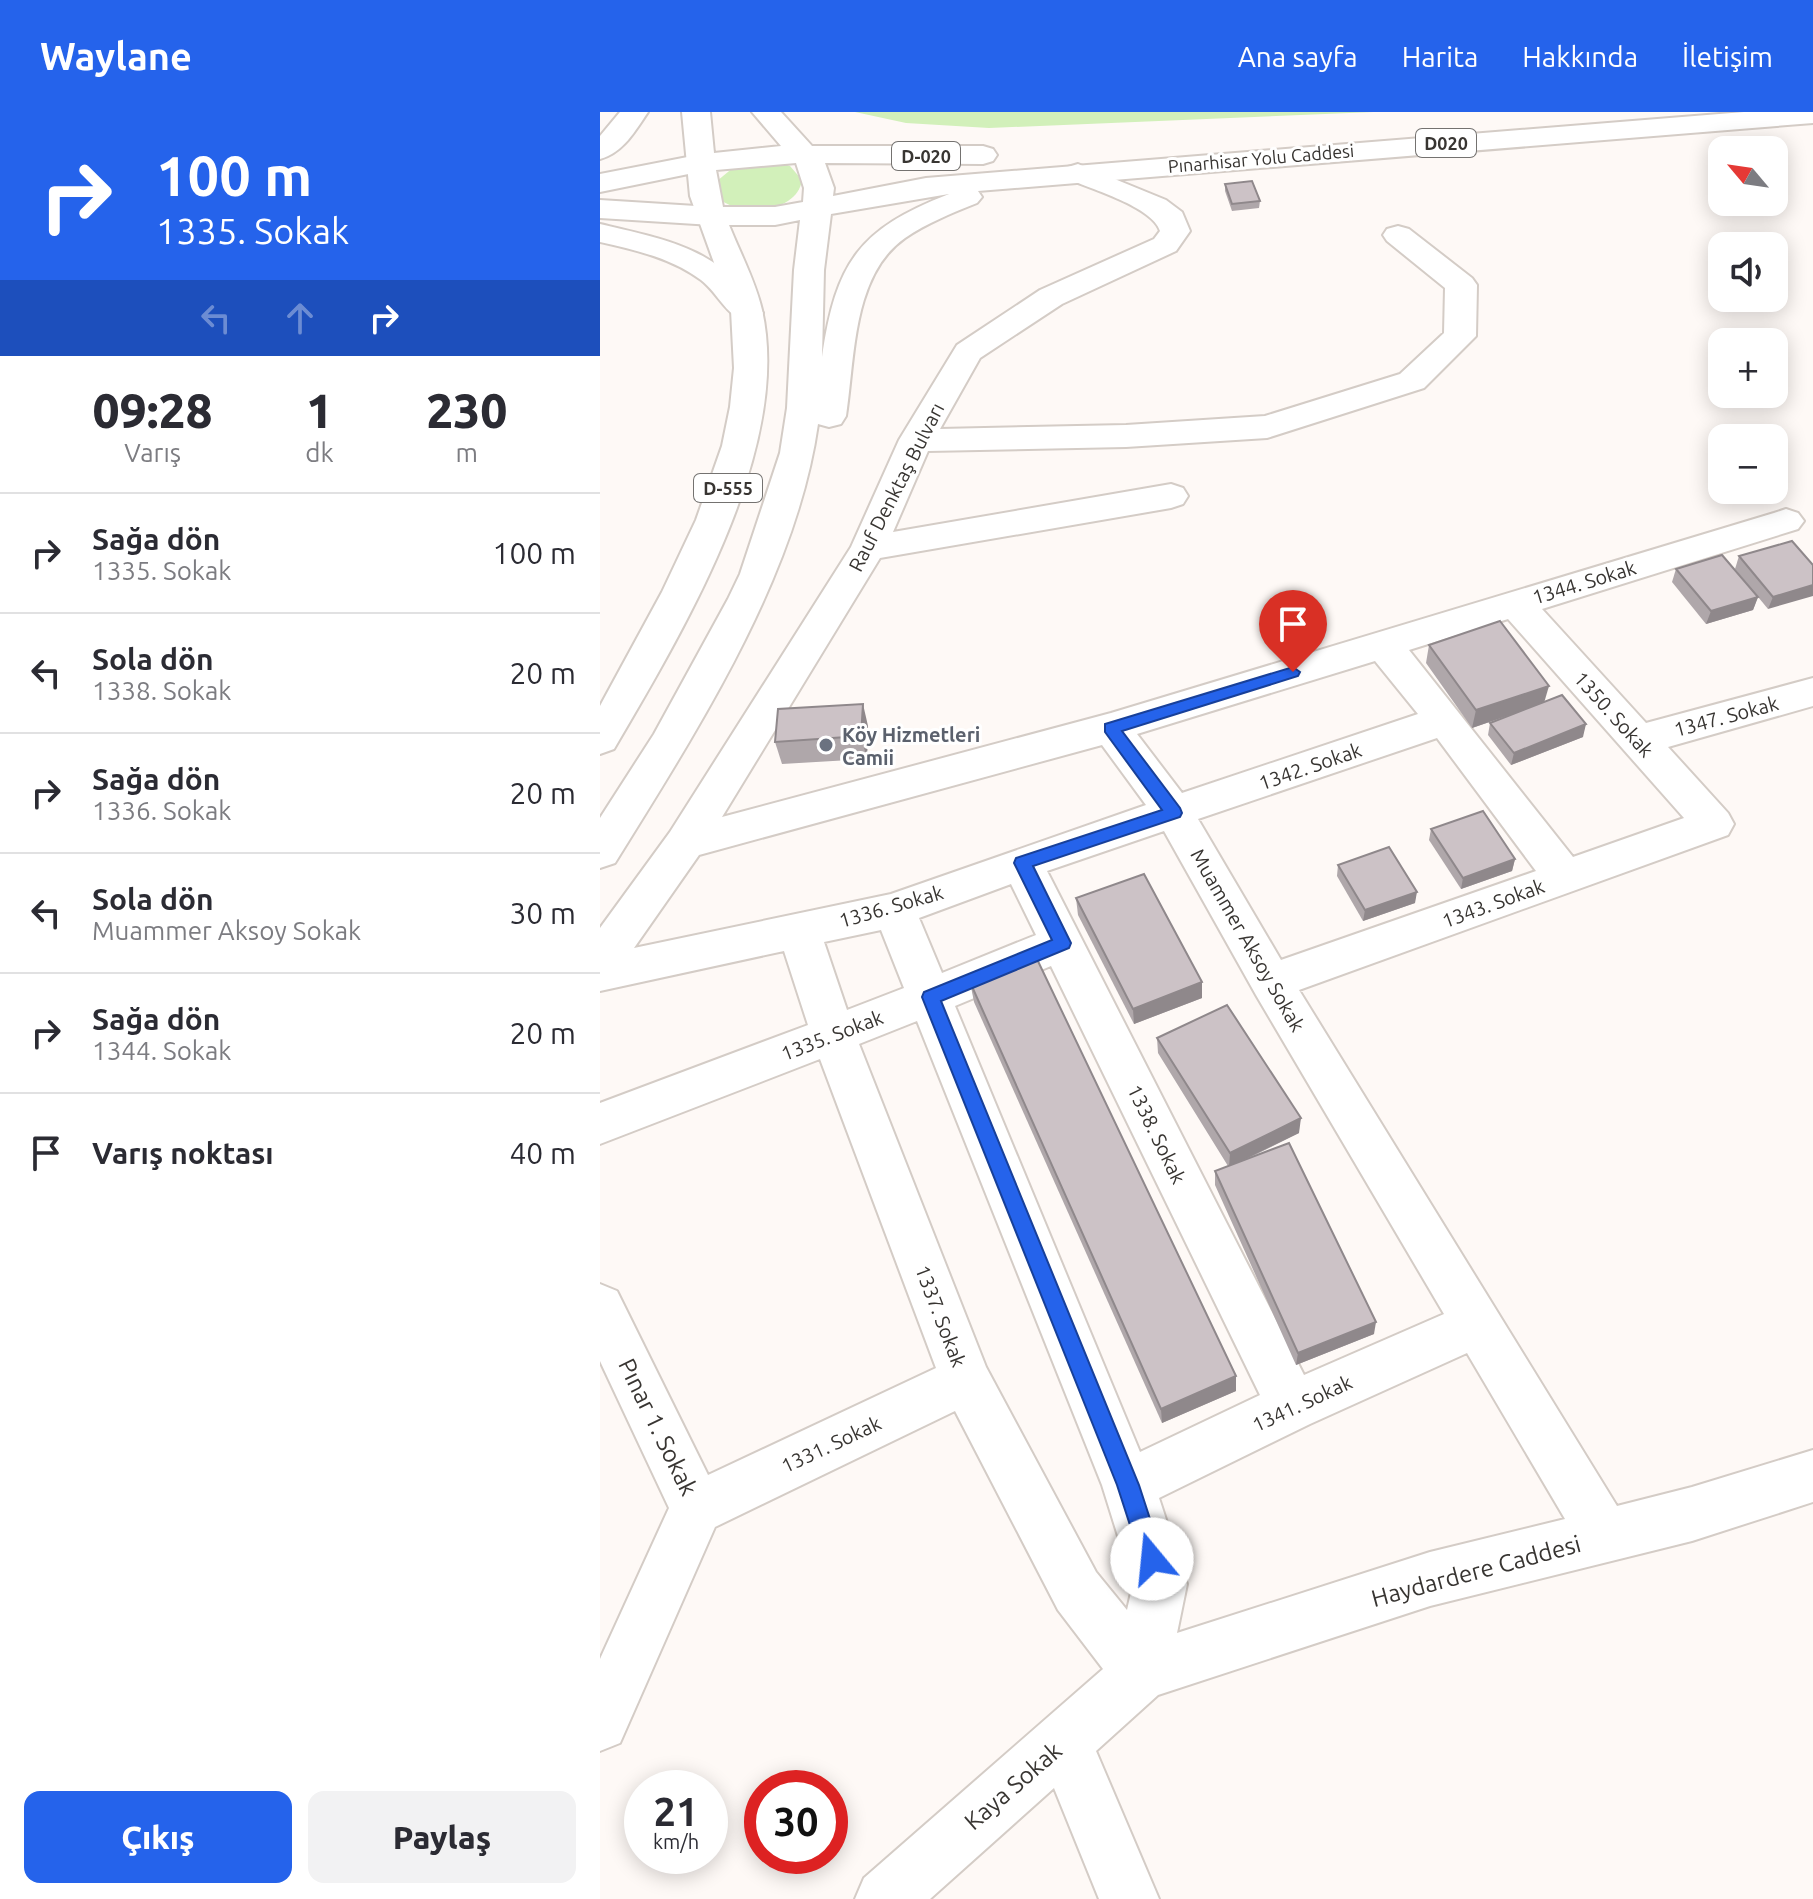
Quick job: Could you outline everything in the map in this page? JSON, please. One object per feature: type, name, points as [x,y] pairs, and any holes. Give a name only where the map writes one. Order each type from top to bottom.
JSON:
[{"type":"main road","points":[[600,150],[613,140],[634,112]]},
{"type":"main road","name":"D-555","points":[[600,739],[680,594],[727,489],[739,450],[750,384],[747,313],[736,271],[705,197],[696,112]]},
{"type":"main road","name":"D-555","points":[[600,852],[668,744],[758,574],[797,453],[804,408],[812,239],[818,208],[818,182],[810,161],[766,112]]},
{"type":"main road","name":"Pınarhisar Yolu Caddesi","points":[[600,183],[703,163],[802,152],[943,157],[1602,112]]},
{"type":"main road","name":"Pınarhisar Yolu Caddesi","points":[[600,209],[712,216],[775,216],[926,187],[1813,115]]},
{"type":"main road","points":[[837,126],[918,144],[1032,150]]},
{"type":"main road","points":[[758,574],[797,510],[816,468],[825,439],[847,299],[863,262],[891,234],[933,209],[1004,186],[1078,173]]},
{"type":"main road","name":"Rauf Denktaş Bulvarı","points":[[600,962],[685,843],[868,548],[916,440],[968,352],[1051,297],[1165,245],[1175,231],[1171,218],[1156,206],[1078,173]]},
{"type":"main road","points":[[600,233],[653,246],[704,269],[723,283],[747,313]]},
{"type":"main road","points":[[916,440],[1126,436],[1267,427],[1412,381],[1460,336],[1461,285],[1398,235]]},
{"type":"main road","points":[[868,548],[1171,496]]},
{"type":"main road","name":"1344. Sokak","points":[[1111,728],[1786,521]]},
{"type":"main road","name":"1350. Sokak","points":[[1515,603],[1714,824]]},
{"type":"main road","points":[[1383,644],[1564,877]]},
{"type":"main road","name":"1347. Sokak","points":[[1639,740],[1813,692]]},
{"type":"main road","name":"1342. Sokak","points":[[1174,813],[1445,720]]},
{"type":"main road","points":[[685,843],[1111,728]]},
{"type":"main road","name":"Muammer Aksoy Sokak","points":[[1111,728],[1174,813],[1271,982],[1605,1536]]},
{"type":"main road","name":"1336. Sokak","points":[[600,973],[894,910],[1022,863],[1174,813]]},
{"type":"main road","name":"1343. Sokak","points":[[1271,982],[1714,824]]},
{"type":"main road","name":"1338. Sokak","points":[[1022,863],[1292,1406]]},
{"type":"main road","points":[[894,910],[1128,1485],[1160,1584],[1141,1673]]},
{"type":"main road","name":"1337. Sokak","points":[[799,930],[833,1035],[966,1380],[1077,1591],[1141,1673]]},
{"type":"main road","name":"1335. Sokak","points":[[600,1124],[931,997],[1062,943]]},
{"type":"main road","name":"Pınar 1. Sokak","points":[[600,1307],[696,1508],[600,1723]]},
{"type":"main road","name":"1341. Sokak","points":[[1128,1485],[1292,1406],[1477,1324]]},
{"type":"main road","name":"1331. Sokak","points":[[696,1508],[966,1380]]},
{"type":"main road","name":"Haydardere Caddesi","points":[[1141,1673],[1430,1579],[1692,1514],[1813,1476]]},
{"type":"main road","name":"Kaya Sokak","points":[[885,1899],[1141,1673]]},
{"type":"main road","points":[[1063,1741],[1129,1899]]},
{"type":"green space","points":[[855,112],[1374,112],[989,128],[906,123]]},
{"type":"green space","points":[[778,162],[790,166],[802,180],[798,191],[789,200],[778,206],[751,210],[738,208],[716,196],[717,181],[734,167]]},
{"type":"building","points":[[1252,181],[1260,201],[1232,204],[1225,184]]},
{"type":"building","points":[[1792,541],[1813,565],[1813,585],[1773,597],[1739,556]]},
{"type":"building","points":[[1722,555],[1758,597],[1711,611],[1676,569]]},
{"type":"building","points":[[1500,621],[1549,686],[1476,710],[1429,645]]},
{"type":"building","points":[[1562,695],[1586,724],[1514,753],[1490,723]]},
{"type":"building","points":[[863,704],[861,736],[775,742],[778,709]]},
{"type":"building","points":[[1483,811],[1515,859],[1463,878],[1431,829]]},
{"type":"building","points":[[1389,847],[1417,892],[1365,910],[1338,865]]},
{"type":"building","points":[[1144,874],[1202,982],[1133,1009],[1076,898]]},
{"type":"building","points":[[1036,957],[1236,1376],[1161,1409],[970,982]]},
{"type":"building","points":[[1227,1005],[1301,1118],[1230,1153],[1157,1038]]},
{"type":"building","points":[[1289,1143],[1376,1322],[1298,1353],[1215,1171]]},
{"type":"place","name":"Köy Hizmetleri Camii","points":[[826,745]]},
{"type":"route","points":[[1152,1559],[1128,1485],[931,997],[1062,943],[1022,863],[1174,813],[1111,728],[1293,672]]}]
